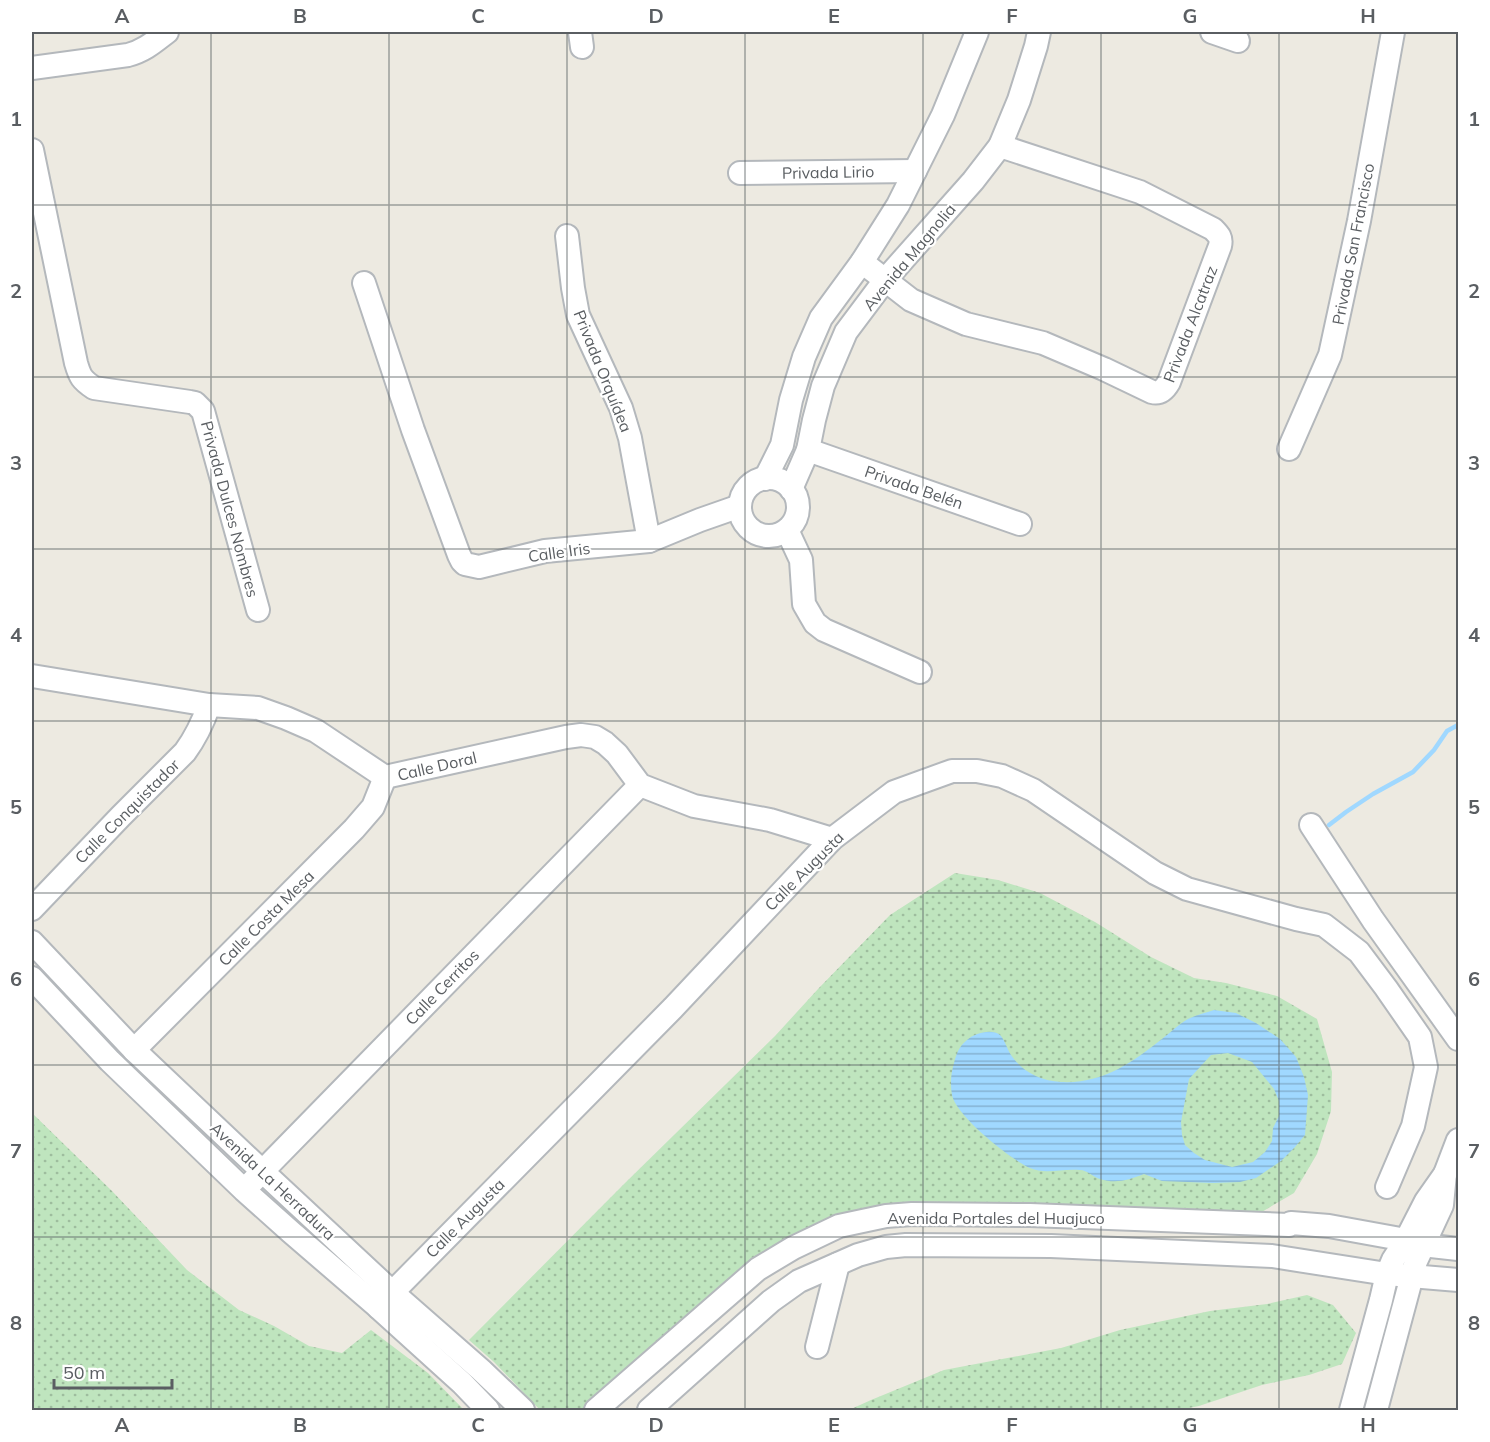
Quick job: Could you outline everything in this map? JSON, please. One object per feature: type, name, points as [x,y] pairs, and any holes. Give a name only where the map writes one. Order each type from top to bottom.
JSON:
[{"type":"street","points":[[32,68],[138,52],[149,47],[167,32]]},
{"type":"street","name":"Avenida Magnolia","points":[[765,479],[782,445],[791,400],[804,357],[821,318],[862,262],[898,205],[943,115],[977,32]]},
{"type":"street","name":"Avenida Magnolia","points":[[791,489],[808,450],[823,386],[846,332],[885,280],[973,181],[1000,146],[1019,100],[1039,32]]},
{"type":"street","points":[[1212,32],[1238,40]]},
{"type":"street","name":"Privada San Francisco","points":[[1289,449],[1330,355],[1359,221],[1393,32]]},
{"type":"street","name":"Privada Alcatraz","points":[[862,262],[911,300],[966,324],[1043,343],[1152,392],[1157,393],[1166,387],[1220,246],[1220,236],[1213,230],[1140,192],[1000,146]]},
{"type":"street","name":"Privada Dulces Nombres","points":[[32,150],[80,376],[94,388],[195,403],[203,411],[258,610]]},
{"type":"street","name":"Privada Lirio","points":[[740,173],[915,171]]},
{"type":"street","name":"Privada Orquídea","points":[[567,236],[578,315],[621,408],[630,438],[650,541]]},
{"type":"street","name":"Calle Iris","points":[[364,283],[413,430],[459,555],[462,561],[469,566],[479,567],[545,551],[650,541],[740,506]]},
{"type":"street","name":"Privada Belén","points":[[808,450],[1020,524]]},
{"type":"street","points":[[765,479],[775,479],[791,489],[796,497],[797,506],[793,523],[787,530],[779,535],[761,535],[753,532],[746,525],[741,516],[740,506],[742,496],[748,488],[765,479]]},
{"type":"street","points":[[787,530],[801,560],[804,604],[815,623],[824,630],[920,672]]},
{"type":"street","name":"Calle Doral","points":[[32,676],[209,705],[258,708],[316,731],[385,777],[566,737],[582,735],[595,737],[617,754],[640,785]]},
{"type":"street","name":"Calle Conquistador","points":[[32,909],[185,752],[202,726],[209,705]]},
{"type":"street","name":"Calle Augusta","points":[[385,1299],[673,1008],[832,839],[894,792],[952,771],[977,771],[1002,776],[1033,790],[1155,873],[1187,889],[1324,925],[1359,952],[1420,1036],[1426,1067],[1413,1126],[1387,1187]]},
{"type":"street","name":"Calle Costa Mesa","points":[[134,1050],[354,829],[373,807],[385,777]]},
{"type":"street","points":[[640,785],[693,806],[770,820],[832,839]]},
{"type":"street","name":"Calle Cerritos","points":[[244,1190],[640,785]]},
{"type":"street","points":[[1311,825],[1373,920],[1458,1039]]},
{"type":"street","name":"Avenida La Herradura","points":[[32,942],[134,1050],[262,1171],[488,1410]]},
{"type":"street","name":"Avenida La Herradura","points":[[32,978],[110,1061],[291,1232],[481,1370],[523,1410]]},
{"type":"street","points":[[1351,1410],[1387,1274],[1393,1260],[1414,1242],[1442,1205],[1444,1174],[1458,1140]]},
{"type":"street","name":"Avenida Portales del Huajuco","points":[[596,1410],[758,1269],[793,1248],[839,1226],[886,1216],[1030,1215],[1288,1225],[1291,1223],[1329,1226],[1458,1249]]},
{"type":"street","points":[[1286,1258],[1288,1225]]},
{"type":"street","points":[[1376,1410],[1412,1276],[1414,1242]]},
{"type":"street","name":"Avenida Portales del Huajuco","points":[[649,1410],[771,1301],[799,1281],[858,1255],[886,1247],[906,1245],[1051,1246],[1272,1256],[1387,1274],[1458,1280]]},
{"type":"street","points":[[817,1347],[838,1264]]},
{"type":"green space","points":[[955,873],[998,880],[1040,893],[1095,922],[1151,957],[1194,978],[1226,983],[1277,996],[1317,1019],[1332,1072],[1331,1111],[1317,1154],[1294,1193],[1253,1217],[857,1211],[802,1231],[770,1250],[587,1410],[540,1410],[494,1362],[469,1340],[775,1036],[890,915]]},
{"type":"green space","points":[[32,1113],[112,1191],[187,1270],[239,1310],[309,1346],[342,1353],[371,1330],[428,1373],[464,1410],[32,1410]]},
{"type":"green space","points":[[1307,1295],[1333,1305],[1356,1333],[1342,1364],[1309,1375],[1262,1385],[1199,1406],[1179,1410],[849,1410],[944,1370],[1061,1348],[1120,1330],[1210,1311],[1267,1304]]},
{"type":"water","points":[[1214,1010],[1236,1013],[1280,1039],[1296,1057],[1304,1077],[1308,1095],[1305,1135],[1281,1161],[1256,1178],[1240,1182],[1213,1183],[1162,1181],[1144,1174],[1128,1180],[1112,1181],[1097,1178],[1083,1170],[1036,1170],[1010,1156],[985,1136],[963,1114],[952,1095],[952,1075],[957,1054],[964,1042],[978,1033],[992,1032],[1000,1035],[1015,1061],[1026,1071],[1039,1078],[1076,1082],[1090,1080],[1116,1070],[1139,1056],[1185,1021]],"holes":[[[1228,1053],[1252,1062],[1274,1089],[1279,1101],[1279,1116],[1273,1128],[1272,1141],[1265,1152],[1253,1162],[1232,1167],[1205,1160],[1185,1145],[1182,1135],[1181,1122],[1189,1079],[1211,1055]]]},
{"type":"waterway","points":[[1329,825],[1373,794],[1413,772],[1434,750],[1447,731],[1458,725]]}]
